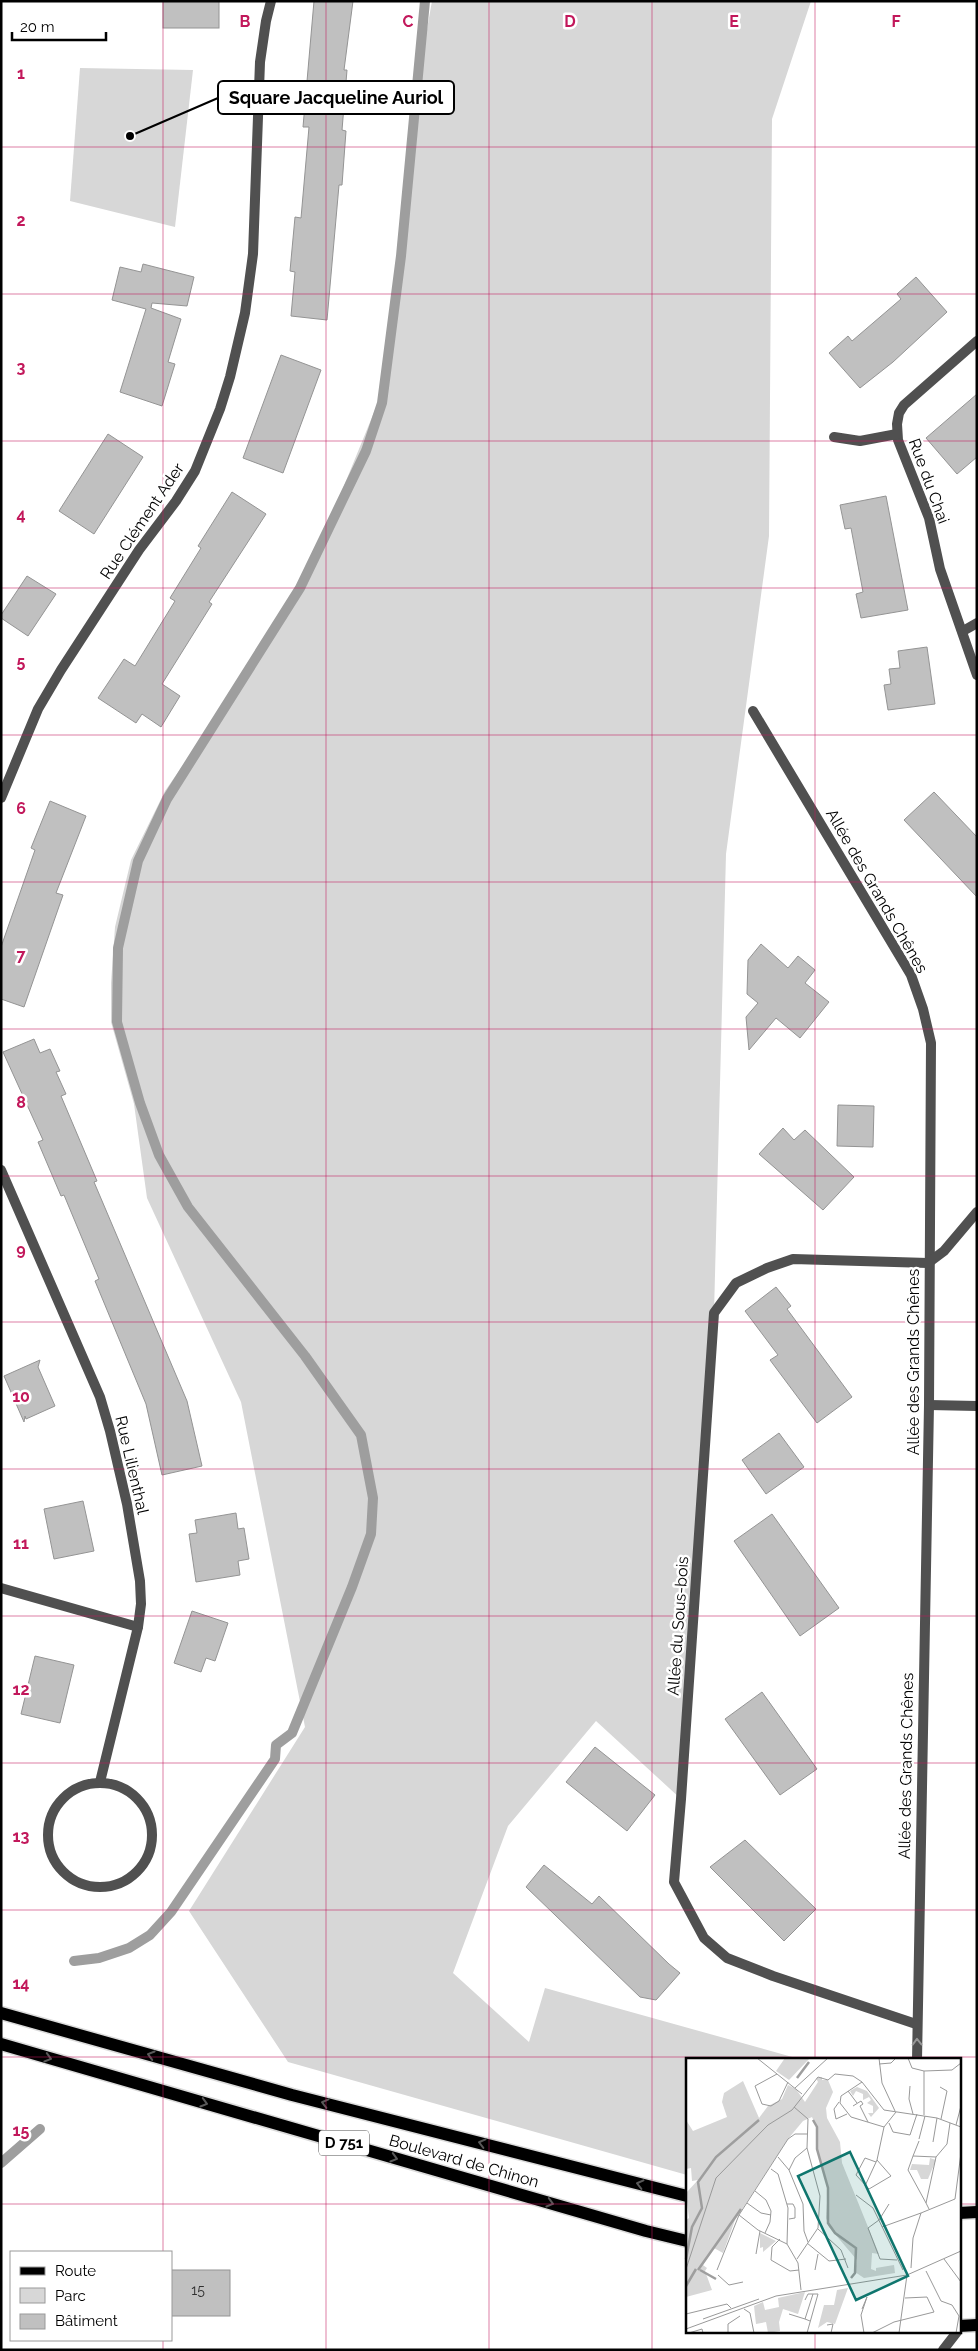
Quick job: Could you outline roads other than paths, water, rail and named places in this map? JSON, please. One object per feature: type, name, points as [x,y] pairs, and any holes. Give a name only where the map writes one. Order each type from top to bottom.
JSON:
[{"type":"main road","name":"Boulevard de Chinon","points":[[1,2013],[292,2095],[686,2196]]},
{"type":"main road","name":"Boulevard de Chinon","points":[[1,2044],[646,2231],[686,2241]]},
{"type":"main road","points":[[960,2213],[977,2212]]},
{"type":"main road","points":[[960,2329],[977,2325]]},
{"type":"street","name":"Rue Clément Ader","points":[[1,798],[38,709],[139,550],[176,501],[195,471],[220,409],[230,377],[245,313],[254,254],[260,62],[271,1]]},
{"type":"street","name":"Rue du Chai","points":[[977,341],[904,405],[898,418],[897,434],[929,518],[940,568],[977,675]]},
{"type":"street","points":[[834,437],[860,441],[897,434]]},
{"type":"street","points":[[962,631],[977,623]]},
{"type":"street","name":"Allée des Grands Chênes","points":[[753,711],[911,975],[923,1009],[931,1043],[928,1263],[929,1405],[916,2024],[917,2058]]},
{"type":"street","name":"Rue Lilienthal","points":[[1,1170],[100,1397],[110,1430],[127,1504],[140,1581],[141,1604],[138,1626],[100,1782]]},
{"type":"street","points":[[928,1263],[944,1251],[977,1212]]},
{"type":"street","name":"Allée du Sous-bois","points":[[916,2024],[773,1976],[727,1958],[704,1938],[674,1882],[714,1313],[736,1283],[767,1268],[793,1259],[928,1263]]},
{"type":"street","points":[[929,1405],[977,1406]]},
{"type":"street","points":[[1,1588],[138,1626]]},
{"type":"street","points":[[100,1782],[116,1785],[129,1791],[141,1801],[150,1817],[153,1834],[150,1852],[142,1868],[129,1880],[112,1886],[94,1888],[77,1883],[63,1872],[52,1858],[47,1841],[49,1823],[61,1800],[67,1794],[83,1785],[100,1782]]},
{"type":"street","points":[[943,2350],[956,2334]]},
{"type":"waterway","points":[[74,1961],[99,1958],[129,1948],[150,1935],[171,1912],[275,1759],[276,1745],[292,1733],[352,1587],[371,1534],[373,1498],[361,1435],[305,1356],[188,1207],[159,1155],[140,1103],[117,1022],[118,948],[138,861],[167,799],[300,588],[366,451],[382,403],[401,256],[425,1]]},
{"type":"waterway","points":[[1,2163],[40,2129]]},
{"type":"place","name":"Square Jacqueline Auriol","points":[[130,136]]}]
